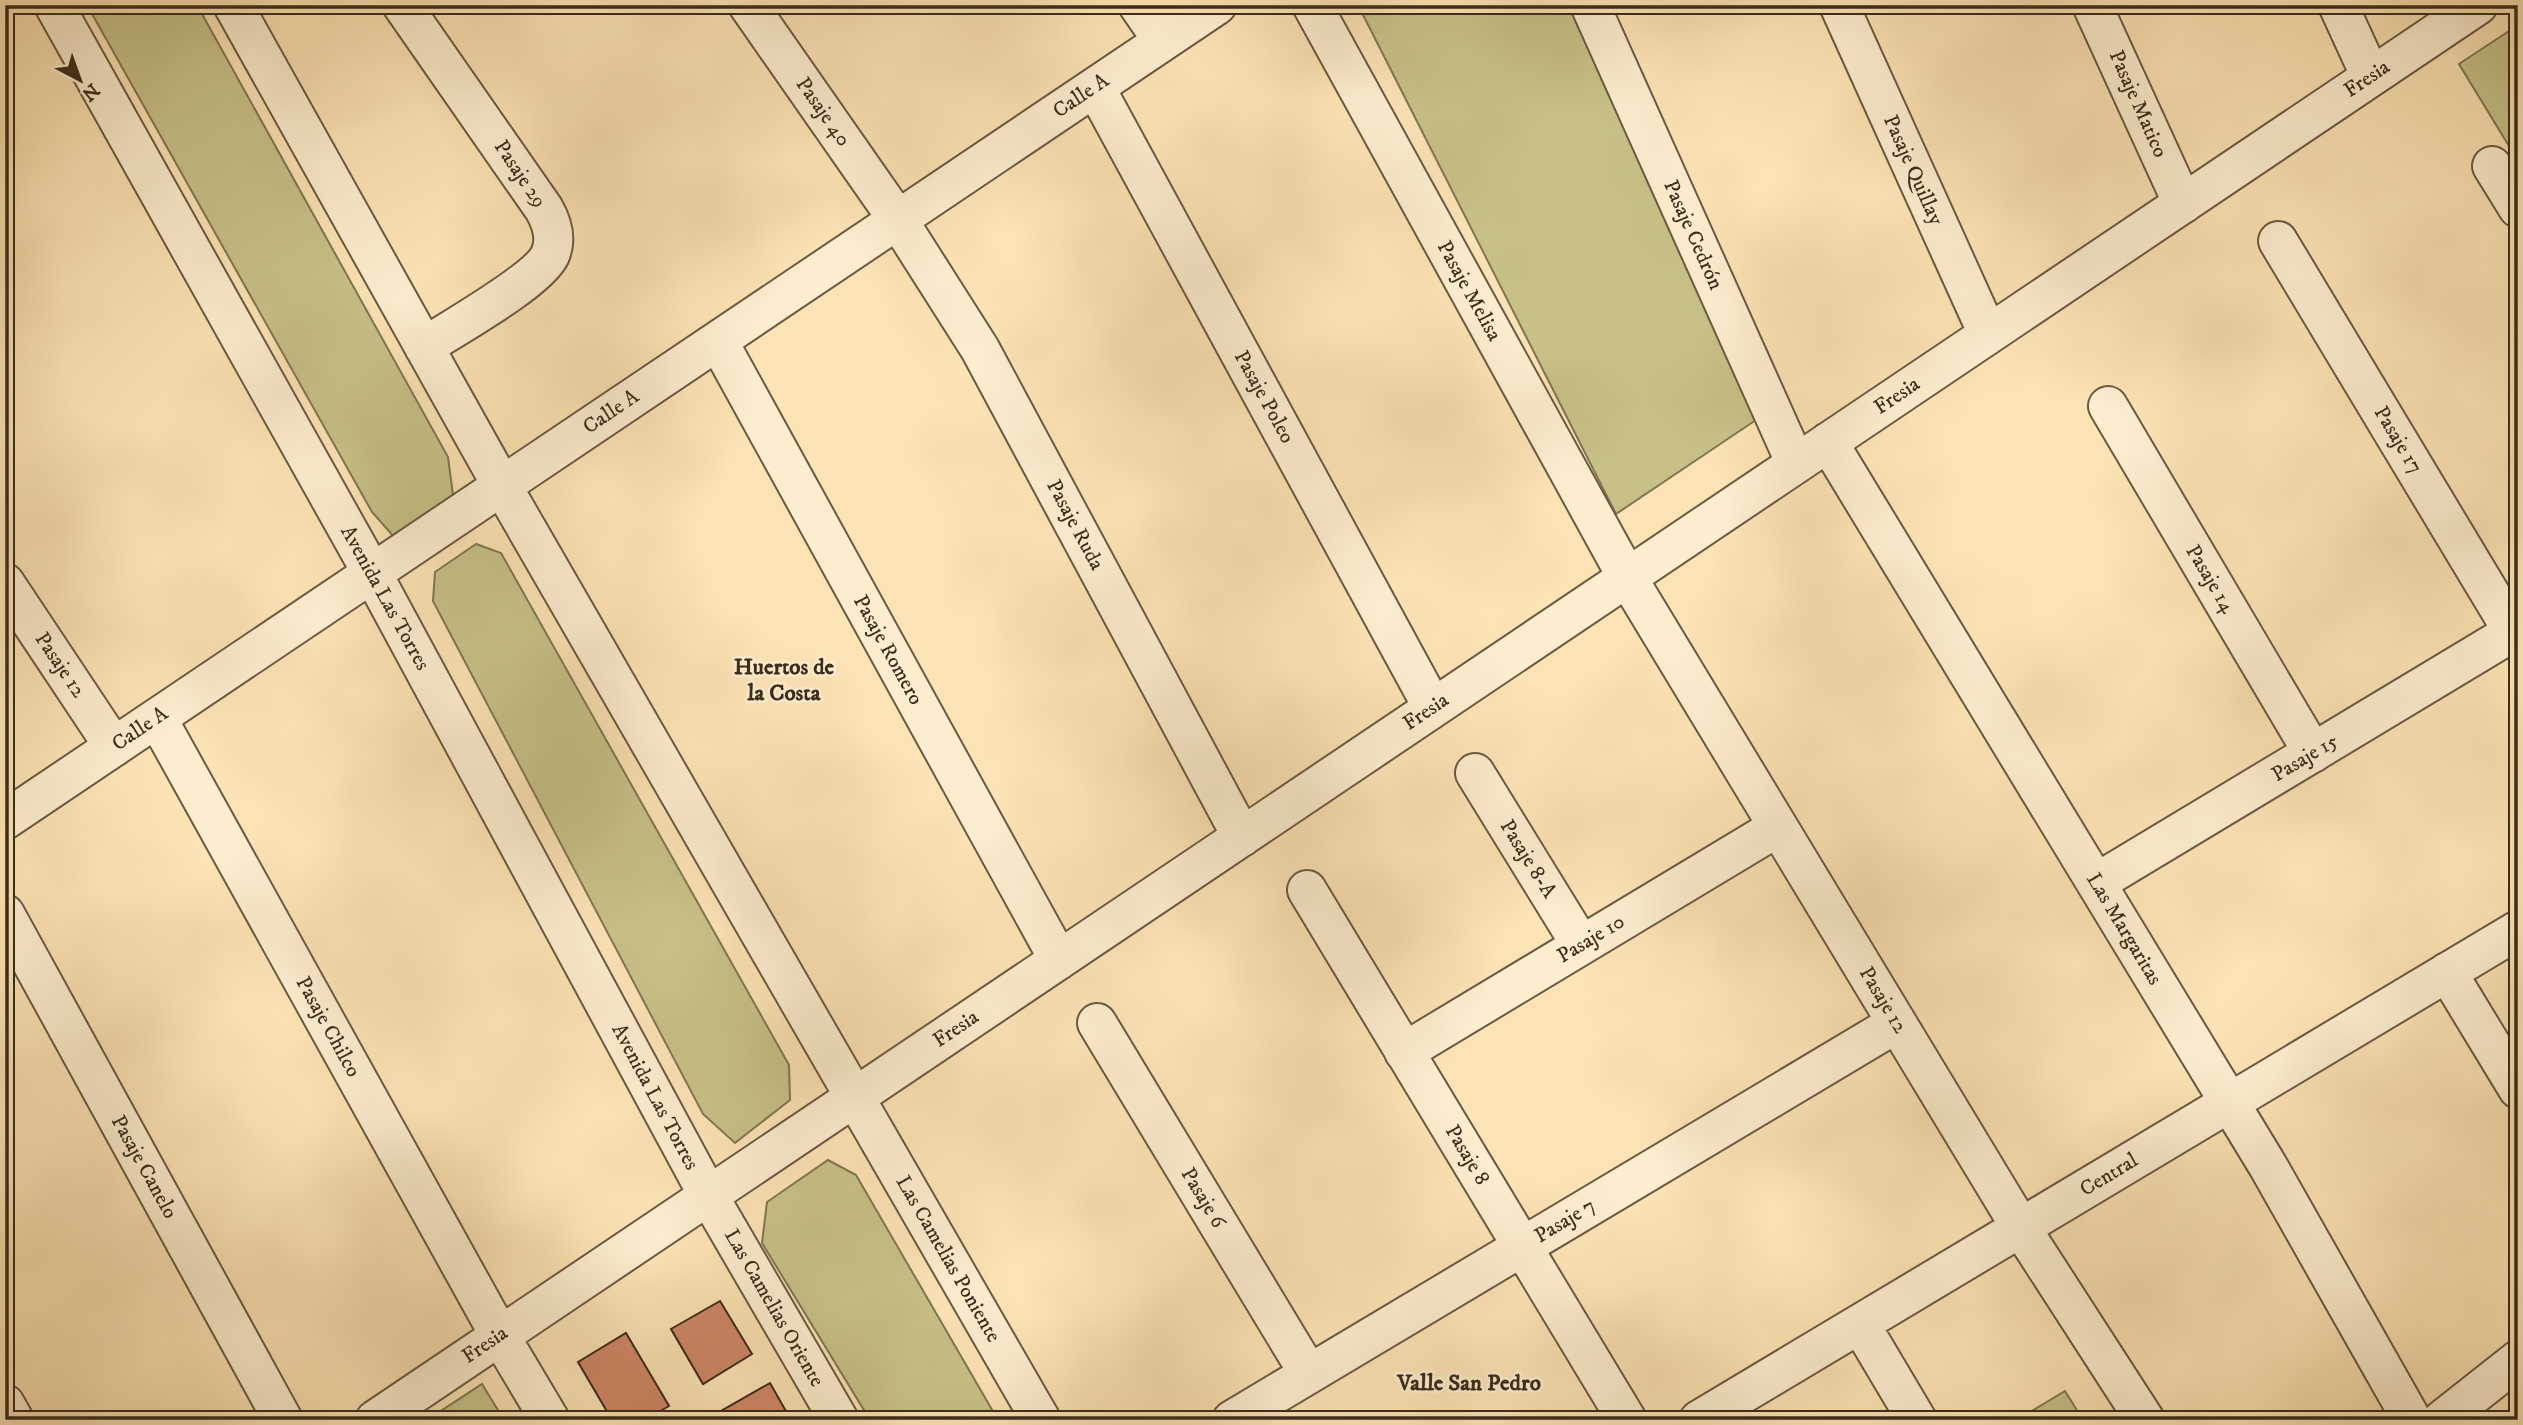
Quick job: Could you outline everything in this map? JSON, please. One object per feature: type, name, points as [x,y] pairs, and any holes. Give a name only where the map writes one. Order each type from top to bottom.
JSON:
[{"type":"street","name":"Avenida Las Torres","points":[[54,5],[372,573],[709,1195]]},
{"type":"street","points":[[233,5],[502,486],[854,1098]]},
{"type":"street","name":"Pasaje 29","points":[[402,5],[544,209],[553,231],[550,255],[533,274],[424,347]]},
{"type":"street","name":"Pasaje 40","points":[[748,5],[898,220]]},
{"type":"street","points":[[1138,5],[1163,41]]},
{"type":"street","name":"Calle A","points":[[5,820],[1217,5]]},
{"type":"street","name":"Pasaje Melisa","points":[[1312,5],[1627,577]]},
{"type":"street","name":"Pasaje Cedrón","points":[[1590,5],[1796,464]]},
{"type":"street","name":"Pasaje Quillay","points":[[1839,5],[1988,334]]},
{"type":"street","name":"Pasaje Matico","points":[[2092,5],[2183,204]]},
{"type":"street","points":[[2338,5],[2371,77]]},
{"type":"street","name":"Fresia","points":[[375,1420],[2478,5]]},
{"type":"street","name":"Pasaje Poleo","points":[[1095,87],[1433,708]]},
{"type":"street","points":[[2492,166],[2518,208]]},
{"type":"street","name":"Pasaje Ruda","points":[[898,220],[980,349],[1242,837]]},
{"type":"street","name":"Pasaje 17","points":[[2278,241],[2516,636]]},
{"type":"street","name":"Pasaje Romero","points":[[718,341],[1059,960]]},
{"type":"street","name":"Pasaje 14","points":[[2108,406],[2312,753]]},
{"type":"street","name":"Las Margaritas","points":[[1828,442],[2230,1103],[2412,1420]]},
{"type":"street","name":"Pasaje 12","points":[[1627,577],[2021,1228],[2145,1420]]},
{"type":"street","name":"Pasaje 12","points":[[5,583],[114,747]]},
{"type":"street","name":"Pasaje 15","points":[[2096,883],[2312,753],[2516,636]]},
{"type":"street","name":"Pasaje Chilco","points":[[156,718],[550,1420]]},
{"type":"street","name":"Pasaje 8-A","points":[[1475,773],[1581,945]]},
{"type":"street","name":"Pasaje 10","points":[[1404,1052],[1778,827]]},
{"type":"street","name":"Pasaje 8","points":[[1307,890],[1627,1420]]},
{"type":"street","name":"Pasaje Canelo","points":[[5,914],[283,1420]]},
{"type":"street","name":"Central","points":[[1699,1420],[2518,930]]},
{"type":"street","points":[[2447,972],[2518,1089]]},
{"type":"street","name":"Pasaje 6","points":[[1097,1023],[1309,1374]]},
{"type":"street","name":"Pasaje 7","points":[[1232,1420],[1897,1023]]},
{"type":"street","name":"Las Camelias Poniente","points":[[854,1098],[1041,1420]]},
{"type":"street","name":"Las Camelias Oriente","points":[[709,1195],[839,1420]]},
{"type":"street","points":[[1860,1324],[1917,1420]]},
{"type":"street","points":[[2442,1420],[2518,1360]]},
{"type":"street","points":[[5,1404],[14,1420]]},
{"type":"shaded area","points":[[87,5],[197,5],[448,457],[453,495],[394,537],[372,512]]},
{"type":"shaded area","points":[[1358,5],[1570,5],[1756,420],[1616,514]]},
{"type":"shaded area","points":[[2518,25],[2518,161],[2459,64]]},
{"type":"shaded area","points":[[476,544],[501,553],[789,1065],[790,1100],[735,1143],[703,1114],[433,601],[435,572]]},
{"type":"shaded area","points":[[828,1160],[856,1175],[998,1420],[870,1420],[762,1243],[767,1202]]},
{"type":"shaded area","points":[[482,1384],[504,1420],[427,1420]]},
{"type":"shaded area","points":[[2065,1391],[2083,1420],[2017,1420]]},
{"type":"building","points":[[720,1301],[752,1354],[703,1384],[671,1329]]},
{"type":"building","points":[[626,1333],[669,1406],[645,1420],[612,1420],[578,1362]]},
{"type":"building","points":[[770,1383],[791,1420],[725,1420],[721,1411]]},
{"type":"district","name":"Huertos de la Costa","points":[[784,680]]},
{"type":"district","name":"Valle San Pedro","points":[[1469,1383]]}]
